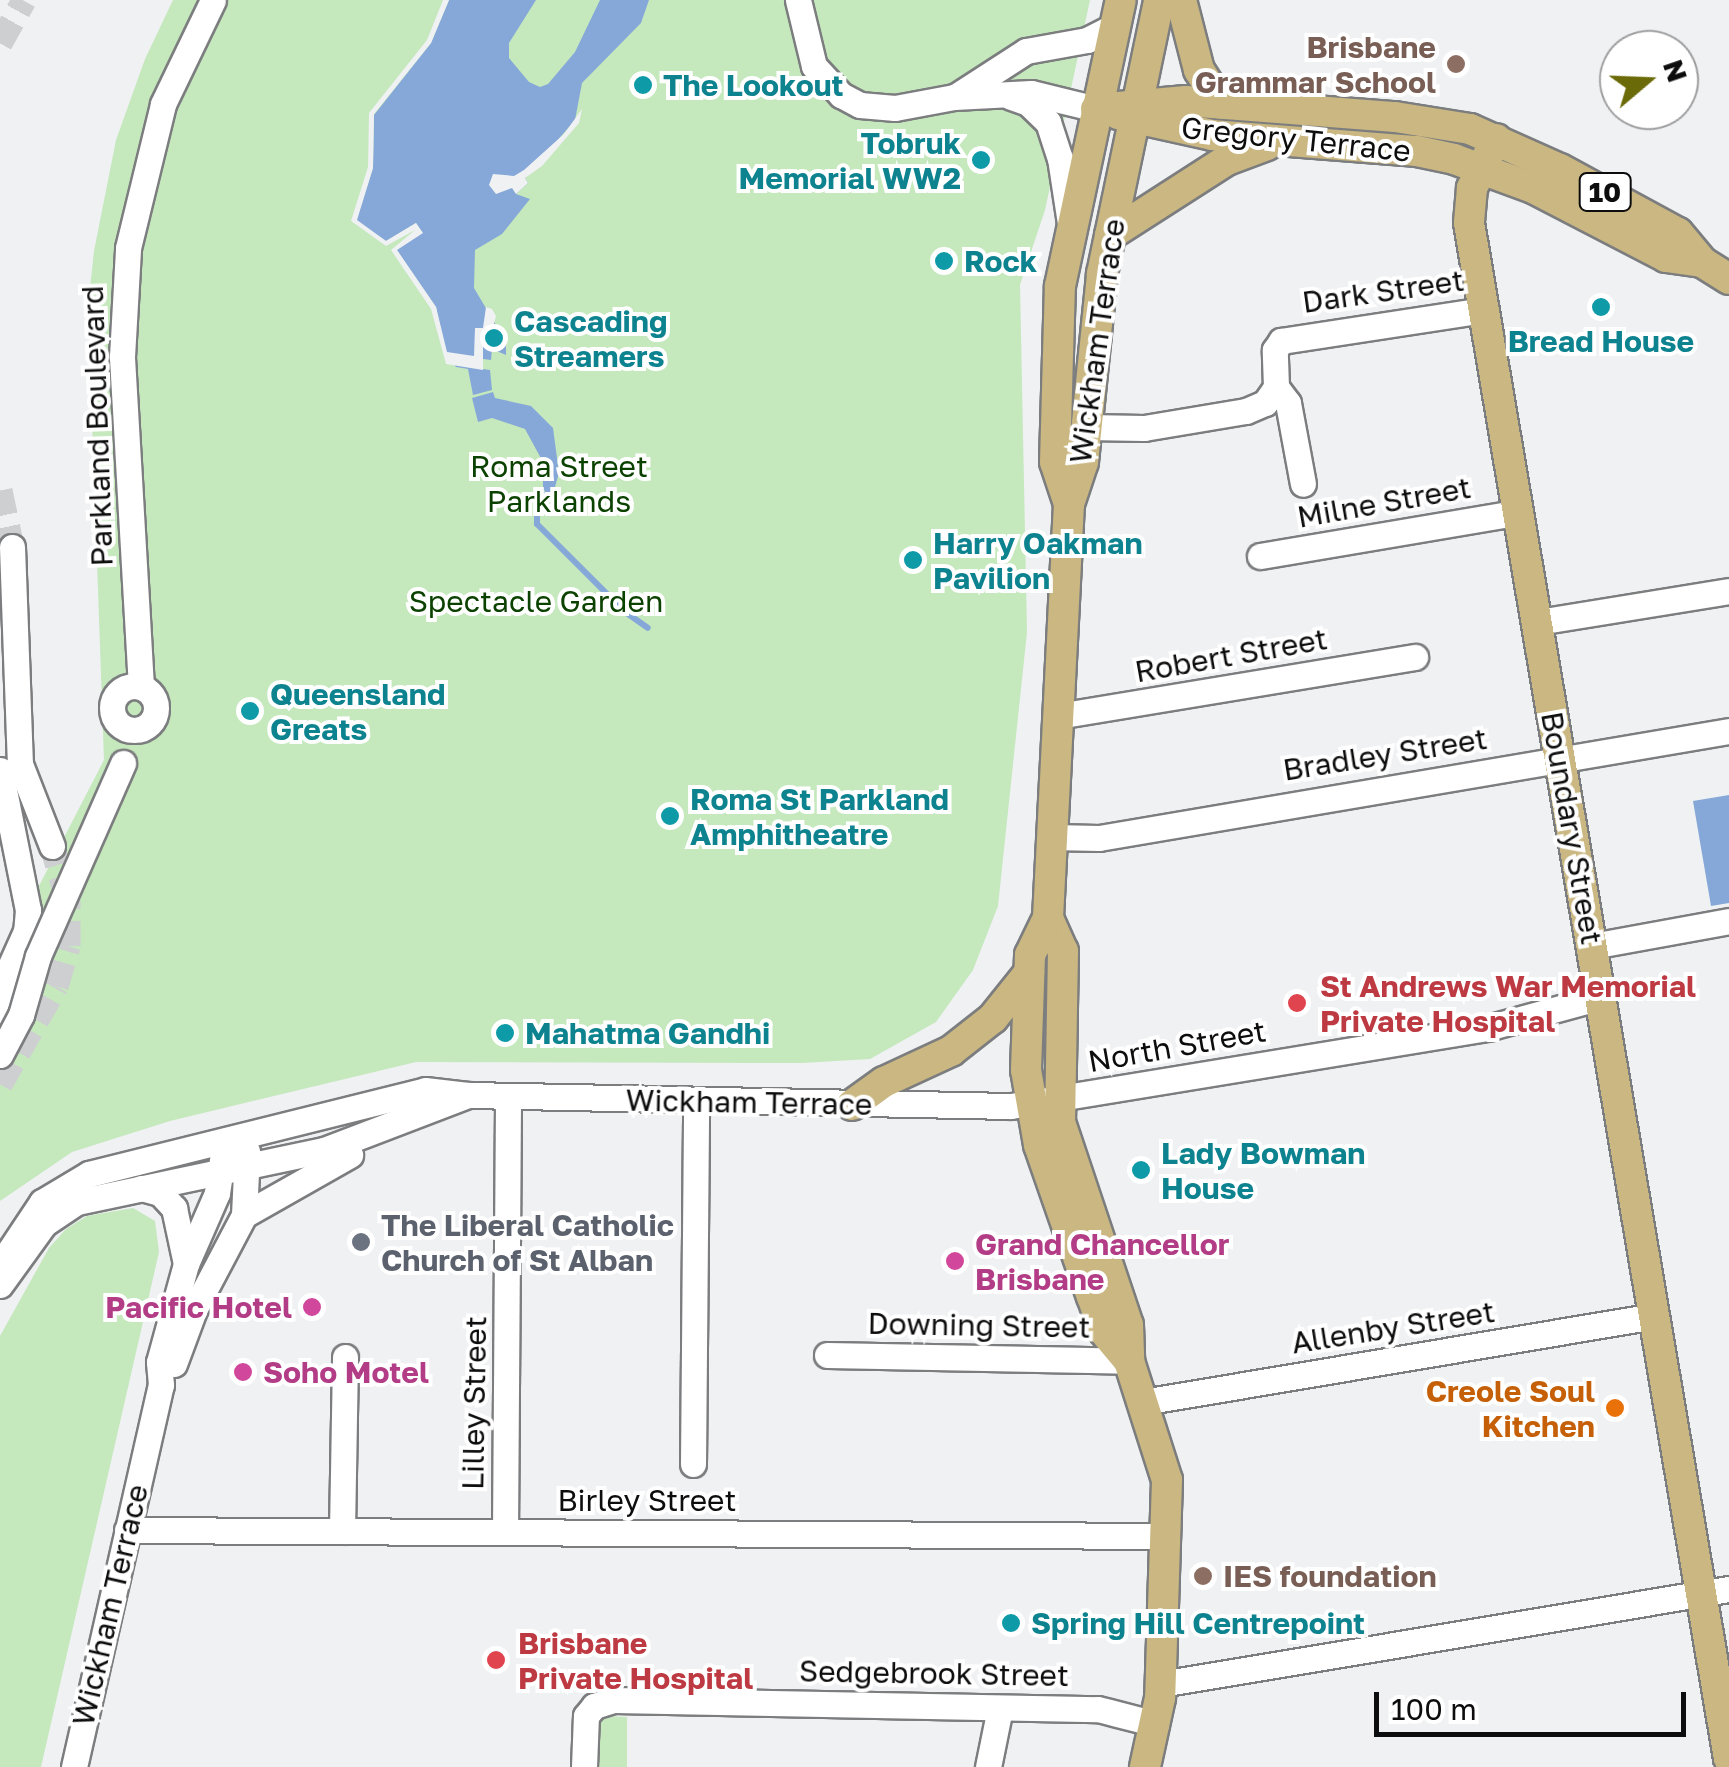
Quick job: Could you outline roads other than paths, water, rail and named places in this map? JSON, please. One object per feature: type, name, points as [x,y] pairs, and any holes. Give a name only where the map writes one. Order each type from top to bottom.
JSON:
[{"type":"main road","name":"Wickham Terrace","points":[[1044,1102],[1026,1070],[1029,973],[1030,955],[1048,918],[1069,504],[1083,462],[1095,316],[1159,0]]},
{"type":"main road","points":[[1181,0],[1199,70],[1221,104]]},
{"type":"main road","name":"Wickham Terrace","points":[[1069,504],[1056,462],[1057,320],[1070,224],[1118,13]]},
{"type":"main road","name":"Gregory Terrace","points":[[1096,109],[1221,104],[1440,122],[1496,139],[1678,233],[1702,262],[1729,278]]},
{"type":"main road","name":"Gregory Terrace","points":[[1138,110],[1212,135],[1417,152],[1482,168],[1533,188],[1666,257],[1702,262]]},
{"type":"main road","name":"Boundary Street","points":[[1496,139],[1468,213],[1654,1316],[1715,1592],[1729,1759]]},
{"type":"main road","points":[[1110,235],[1226,160],[1280,140]]},
{"type":"main road","name":"Wickham Terrace","points":[[1044,1102],[1063,951],[1048,918]]},
{"type":"main road","points":[[852,1105],[884,1082],[952,1051],[993,1018],[1029,973]]},
{"type":"main road","points":[[1044,1102],[1104,1332],[1129,1360],[1167,1480],[1161,1684],[1145,1767]]},
{"type":"street","name":"Parkland Boulevard","points":[[0,1055],[21,1015],[34,966],[136,730],[150,724],[156,710],[152,696],[140,687],[122,356],[128,248],[163,104],[213,0]]},
{"type":"street","points":[[798,0],[814,66],[841,96],[877,108],[954,97],[1031,94],[1096,109]]},
{"type":"street","points":[[954,97],[1026,51],[1087,40],[1118,13]]},
{"type":"street","points":[[1001,95],[1028,103],[1048,122],[1060,158],[1070,224]]},
{"type":"street","name":"Dark Street","points":[[1304,484],[1288,403],[1276,387],[1275,350],[1281,340],[1484,310]]},
{"type":"street","points":[[1086,428],[1144,428],[1246,411],[1264,403],[1276,387]]},
{"type":"street","name":"Milne Street","points":[[1260,556],[1519,512]]},
{"type":"street","points":[[12,547],[20,764],[52,846]]},
{"type":"street","points":[[1538,622],[1729,591]]},
{"type":"street","name":"Robert Street","points":[[1058,716],[1415,657]]},
{"type":"street","name":"Bradley Street","points":[[1052,837],[1098,838],[1729,730]]},
{"type":"street","points":[[0,770],[28,910],[26,931],[8,969],[0,1011]]},
{"type":"street","points":[[1592,946],[1729,921]]},
{"type":"street","name":"North Street","points":[[1044,1102],[1491,1027],[1601,997]]},
{"type":"street","name":"Wickham Terrace","points":[[0,1265],[30,1215],[70,1182],[425,1090],[468,1096],[852,1105],[1044,1102]]},
{"type":"street","name":"Wickham Terrace","points":[[220,1172],[324,1150],[468,1096]]},
{"type":"street","name":"Lilley Street","points":[[505,1532],[508,1096]]},
{"type":"street","points":[[693,1464],[696,1101]]},
{"type":"street","points":[[244,1215],[318,1170],[366,1148],[381,1130]]},
{"type":"street","name":"Wickham Terrace","points":[[161,1386],[172,1370],[194,1310],[244,1215],[247,1166],[237,1138]]},
{"type":"street","name":"Wickham Terrace","points":[[74,1767],[161,1386],[158,1362],[186,1264],[218,1194],[220,1172],[237,1138]]},
{"type":"street","points":[[0,1285],[44,1224],[60,1211],[94,1196],[220,1172]]},
{"type":"street","points":[[140,1188],[160,1194],[174,1208],[186,1264]]},
{"type":"street","name":"Allenby Street","points":[[1143,1402],[1654,1316]]},
{"type":"street","name":"Downing Street","points":[[828,1355],[1129,1360]]},
{"type":"street","points":[[342,1531],[345,1357]]},
{"type":"street","name":"Birley Street","points":[[127,1530],[1166,1536]]},
{"type":"street","points":[[1161,1684],[1715,1592]]},
{"type":"street","name":"Sedgebrook Street","points":[[584,1767],[586,1716],[605,1701],[1105,1710],[1156,1724]]},
{"type":"street","points":[[988,1767],[1000,1708]]},
{"type":"water","points":[[449,0],[536,0],[509,43],[509,58],[529,82],[540,87],[548,84],[575,52],[600,0],[649,0],[641,23],[582,83],[575,120],[525,178],[528,183],[516,194],[530,199],[502,234],[475,250],[474,288],[506,342],[506,355],[492,349],[491,360],[483,359],[483,369],[490,370],[492,390],[473,395],[468,369],[456,367],[446,352],[436,307],[396,249],[422,233],[416,223],[386,241],[356,221],[373,168],[374,115],[431,43]]},
{"type":"water","points":[[493,392],[495,398],[531,406],[553,428],[559,473],[553,494],[543,490],[543,462],[525,429],[492,418],[478,422],[472,398]]},
{"type":"water","points":[[1729,795],[1729,903],[1711,906],[1693,801]]},
{"type":"waterway","points":[[550,488],[537,513],[537,524],[624,611]]},
{"type":"waterway","points":[[628,614],[648,628]]},
{"type":"tunnel","points":[[0,43],[24,0]]},
{"type":"tunnel","points":[[0,490],[12,547]]},
{"type":"tunnel","points":[[0,1084],[56,986],[68,946],[68,900],[52,846]]},
{"type":"place","name":"Brisbane Grammar School","points":[[1456,64]]},
{"type":"place","name":"The Lookout","points":[[643,85]]},
{"type":"place","name":"Tobruk Memorial WW2","points":[[981,160]]},
{"type":"place","name":"Rock","points":[[944,261]]},
{"type":"place","name":"Bread House","points":[[1601,307]]},
{"type":"place","name":"Cascading Streamers","points":[[494,338]]},
{"type":"place","name":"Harry Oakman Pavilion","points":[[913,560]]},
{"type":"place","name":"Queensland Greats","points":[[250,711]]},
{"type":"place","name":"Roma St Parkland Amphitheatre","points":[[670,816]]},
{"type":"place","name":"St Andrews War Memorial Private Hospital","points":[[1297,1003]]},
{"type":"place","name":"Mahatma Gandhi","points":[[505,1033]]},
{"type":"place","name":"Lady Bowman House","points":[[1141,1170]]},
{"type":"place","name":"The Liberal Catholic Church of St Alban","points":[[361,1242]]},
{"type":"place","name":"Grand Chancellor Brisbane","points":[[955,1261]]},
{"type":"place","name":"Pacific Hotel","points":[[312,1307]]},
{"type":"place","name":"Soho Motel","points":[[243,1372]]},
{"type":"place","name":"Creole Soul Kitchen","points":[[1615,1408]]},
{"type":"place","name":"IES foundation","points":[[1203,1576]]},
{"type":"place","name":"Spring Hill Centrepoint","points":[[1011,1623]]},
{"type":"place","name":"Brisbane Private Hospital","points":[[496,1660]]},
{"type":"park label","name":"Roma Street Parklands","points":[[559,483]]},
{"type":"park label","name":"Spectacle Garden","points":[[536,601]]}]
